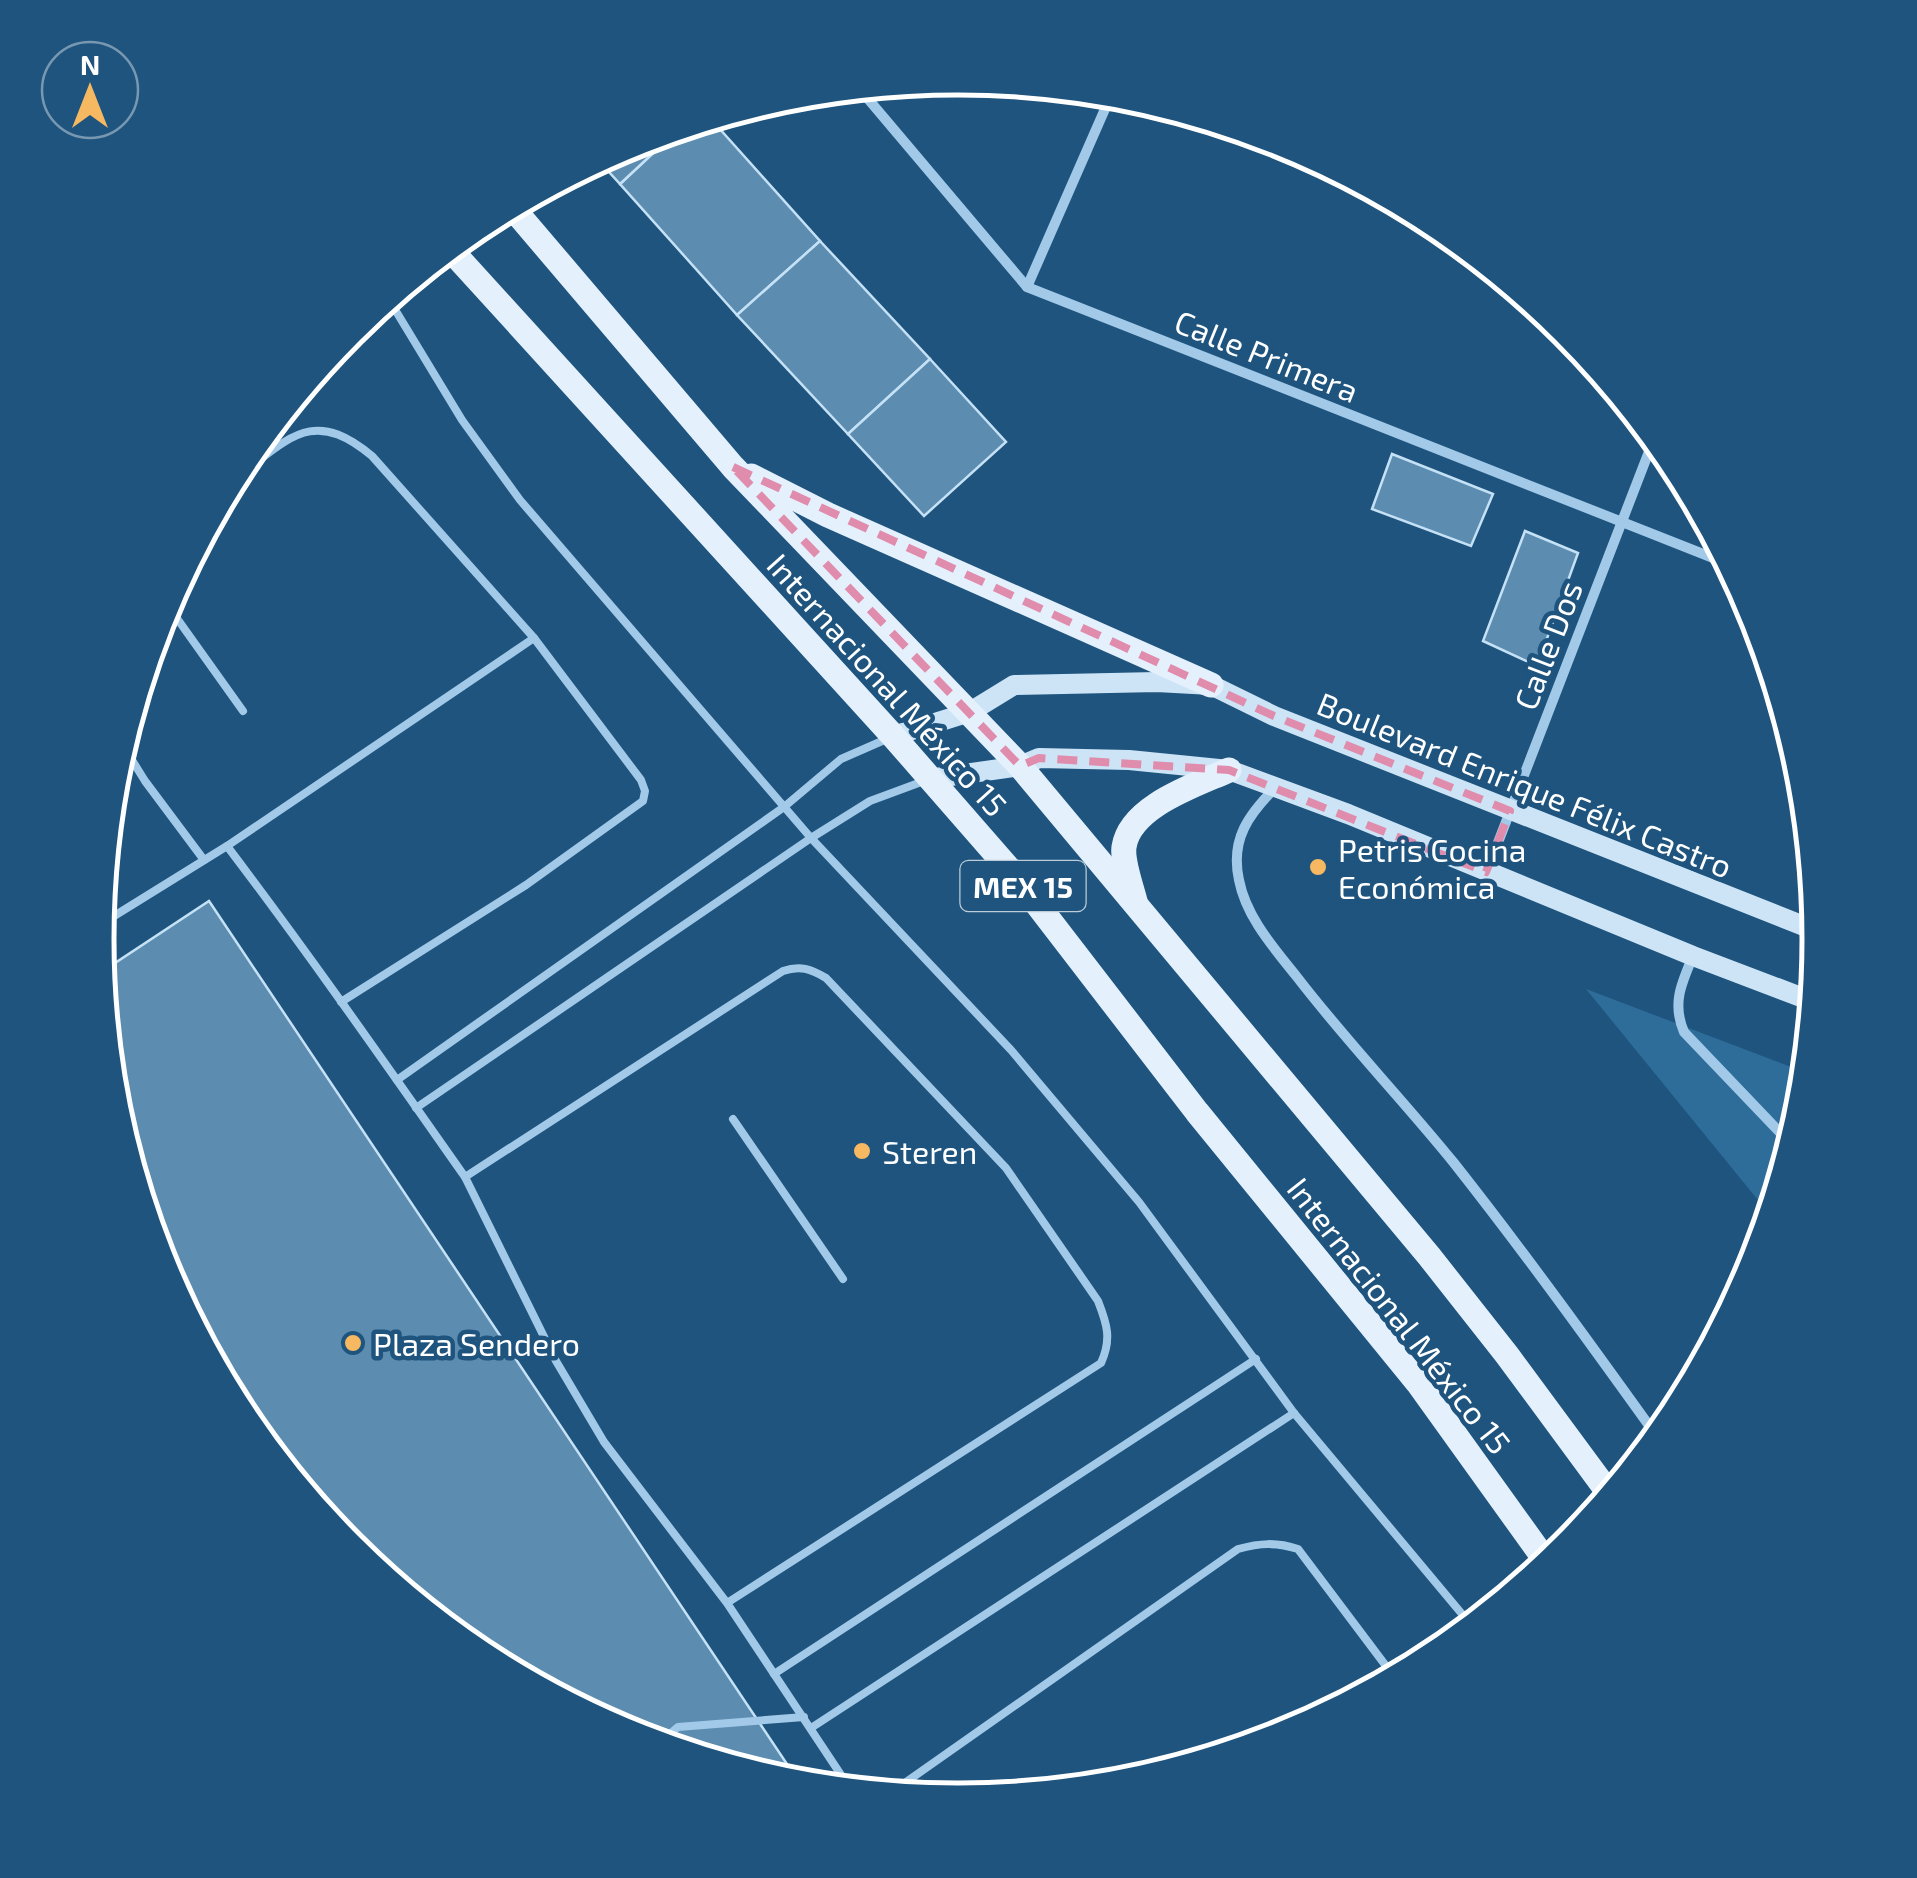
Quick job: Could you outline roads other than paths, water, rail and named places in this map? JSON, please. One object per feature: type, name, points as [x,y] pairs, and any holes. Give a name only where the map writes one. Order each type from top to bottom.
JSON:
[{"type":"main road","name":"Internacional México 15","points":[[521,218],[733,467],[1020,766],[1429,1256],[1602,1484]]},
{"type":"main road","name":"Internacional México 15","points":[[459,259],[1017,878],[1197,1112],[1418,1382],[1539,1551]]},
{"type":"main road","points":[[733,467],[828,515],[1211,685]]},
{"type":"main road","points":[[893,736],[970,712],[1014,685],[1211,685]]},
{"type":"main road","name":"Boulevard Enrique Félix Castro","points":[[1211,685],[1274,716],[1802,925]]},
{"type":"main road","points":[[929,779],[1020,766],[1040,758],[1128,760],[1229,770],[1801,997]]},
{"type":"main road","points":[[1136,906],[1124,848],[1133,826],[1153,806],[1229,770]]},
{"type":"street","name":"Calle Primera","points":[[868,100],[1027,287],[1710,557]]},
{"type":"street","points":[[1027,287],[1105,108]]},
{"type":"street","name":"Calle Dos","points":[[1486,872],[1648,453]]},
{"type":"street","points":[[1277,786],[1250,813],[1241,835],[1236,856],[1246,904],[1266,938],[1349,1044],[1452,1161],[1648,1425]]},
{"type":"street","points":[[1693,956],[1677,1000],[1677,1015],[1684,1032],[1780,1132]]},
{"type":"lane","points":[[395,310],[462,420],[520,500],[784,808],[1011,1050],[1139,1202],[1294,1414],[1463,1615]]},
{"type":"lane","points":[[267,455],[299,433],[325,429],[348,436],[372,456],[534,638],[641,780],[645,791],[643,801],[526,885],[341,1002]]},
{"type":"lane","points":[[178,619],[243,711]]},
{"type":"lane","points":[[115,916],[227,846],[534,638]]},
{"type":"lane","points":[[397,1080],[784,808],[841,760],[893,736]]},
{"type":"lane","points":[[134,763],[204,860]]},
{"type":"lane","points":[[416,1108],[811,838],[870,801],[929,779]]},
{"type":"lane","points":[[227,846],[465,1178],[556,1361],[604,1442],[727,1603],[841,1775]]},
{"type":"lane","points":[[465,1178],[782,971],[795,967],[812,970],[826,978],[1006,1168],[1098,1301],[1108,1325],[1109,1345],[1102,1362],[727,1603]]},
{"type":"lane","points":[[733,1119],[843,1279]]},
{"type":"lane","points":[[774,1674],[1256,1360]]},
{"type":"lane","points":[[811,1728],[1294,1414]]},
{"type":"lane","points":[[907,1781],[1238,1549],[1258,1543],[1280,1543],[1298,1549],[1386,1666]]},
{"type":"lane","points":[[672,1732],[678,1727],[804,1718]]},
{"type":"place","name":"Petris Cocina Económica","points":[[1318,867]]},
{"type":"place","name":"Steren","points":[[862,1151]]},
{"type":"place","name":"Plaza Sendero","points":[[353,1343]]}]
